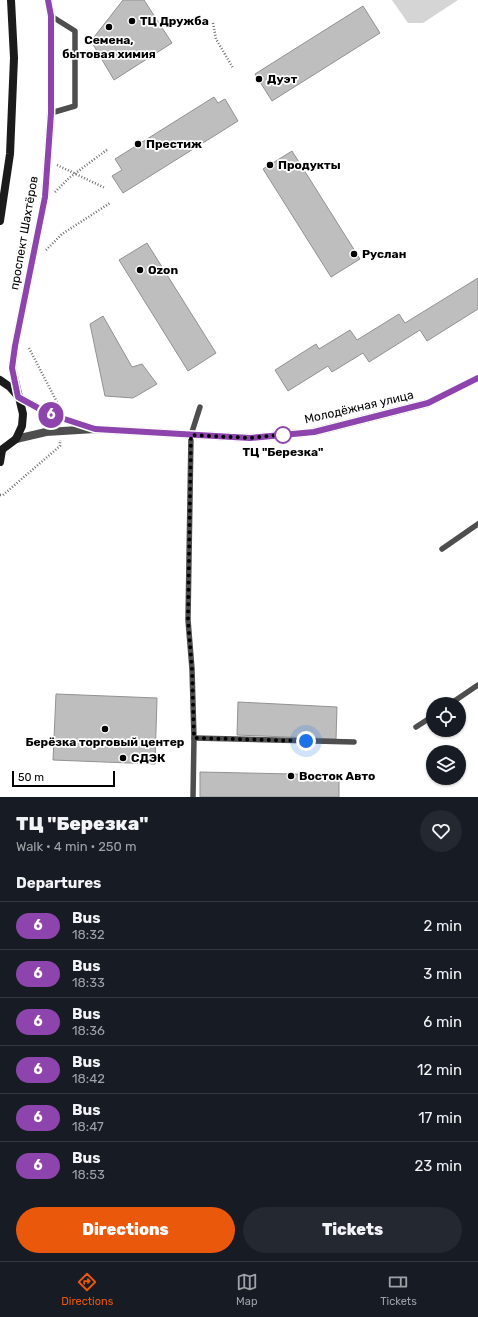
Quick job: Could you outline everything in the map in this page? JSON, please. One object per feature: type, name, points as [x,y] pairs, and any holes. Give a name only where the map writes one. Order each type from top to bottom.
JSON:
[{"type":"main road","points":[[0,221],[10,154],[14,58],[11,0]]},
{"type":"main road","name":"проспект Шахтёров","points":[[16,439],[22,426],[23,414],[12,368],[15,346],[45,197],[51,113],[51,16],[48,0]]},
{"type":"main road","points":[[0,380],[10,387],[18,397]]},
{"type":"main road","points":[[0,462],[1,451],[16,439]]},
{"type":"street","name":"Молодёжная улица","points":[[16,439],[46,432],[95,429],[250,438],[314,432],[428,403],[478,378]]},
{"type":"street","name":"Молодёжная улица","points":[[18,397],[49,414],[95,429]]},
{"type":"lane","points":[[51,16],[75,31],[75,106],[51,113]]},
{"type":"lane","points":[[193,797],[194,738],[188,620],[191,435],[200,407]]},
{"type":"lane","points":[[442,549],[478,524]]},
{"type":"lane","points":[[460,697],[478,685]]},
{"type":"lane","points":[[416,727],[426,721]]},
{"type":"lane","points":[[194,738],[354,742]]},
{"type":"path","points":[[214,23],[216,39],[233,68]]},
{"type":"path","points":[[51,194],[58,190],[75,173],[108,149]]},
{"type":"path","points":[[53,163],[105,188]]},
{"type":"path","points":[[42,253],[62,234],[110,203]]},
{"type":"shaded area","points":[[392,0],[458,0],[423,23],[408,23]]},
{"type":"building","name":"ТЦ Дружба","points":[[123,0],[144,0],[172,43],[114,80],[91,41]]},
{"type":"building","points":[[363,6],[380,33],[272,101],[255,74]]},
{"type":"building","points":[[214,97],[218,103],[225,99],[238,121],[123,193],[112,176],[122,170],[115,159]]},
{"type":"building","points":[[292,151],[360,259],[331,277],[263,169]]},
{"type":"building","points":[[147,243],[216,353],[188,371],[119,260]]},
{"type":"building","points":[[478,278],[478,309],[427,341],[420,330],[369,362],[363,353],[332,372],[328,366],[288,391],[275,370],[316,344],[319,349],[350,330],[357,340],[399,314],[405,323]]},
{"type":"building","points":[[103,316],[132,367],[142,364],[157,384],[133,398],[105,396],[90,324]]},
{"type":"building","name":"Берёзка торговый центер","points":[[56,694],[157,698],[155,764],[53,760]]},
{"type":"building","points":[[238,702],[337,707],[336,739],[237,735]]},
{"type":"building","points":[[200,772],[339,775],[339,797],[200,797]]},
{"type":"bus line","name":"6","points":[[48,0],[51,16],[51,113],[45,197],[15,346],[12,368],[18,397],[49,414],[95,429],[250,438],[314,432],[428,403],[478,378]]},
{"type":"place","name":"ТЦ Дружба","points":[[132,21]]},
{"type":"place","name":"Семена, бытовая химия","points":[[109,27]]},
{"type":"place","name":"Дуэт","points":[[259,79]]},
{"type":"place","name":"Престиж","points":[[138,144]]},
{"type":"place","name":"Продукты","points":[[270,165]]},
{"type":"place","name":"Руслан","points":[[354,254]]},
{"type":"place","name":"Ozon","points":[[140,270]]},
{"type":"place","name":"ТЦ \"Березка\"","points":[[283,435]]},
{"type":"place","name":"Берёзка торговый центер","points":[[105,729]]},
{"type":"place","name":"СДЭК","points":[[123,758]]},
{"type":"place","name":"Восток Авто","points":[[291,776]]},
{"type":"route","points":[[283,435],[289,434],[250,438],[191,435],[188,620],[192,669],[194,738],[306,741]]}]
